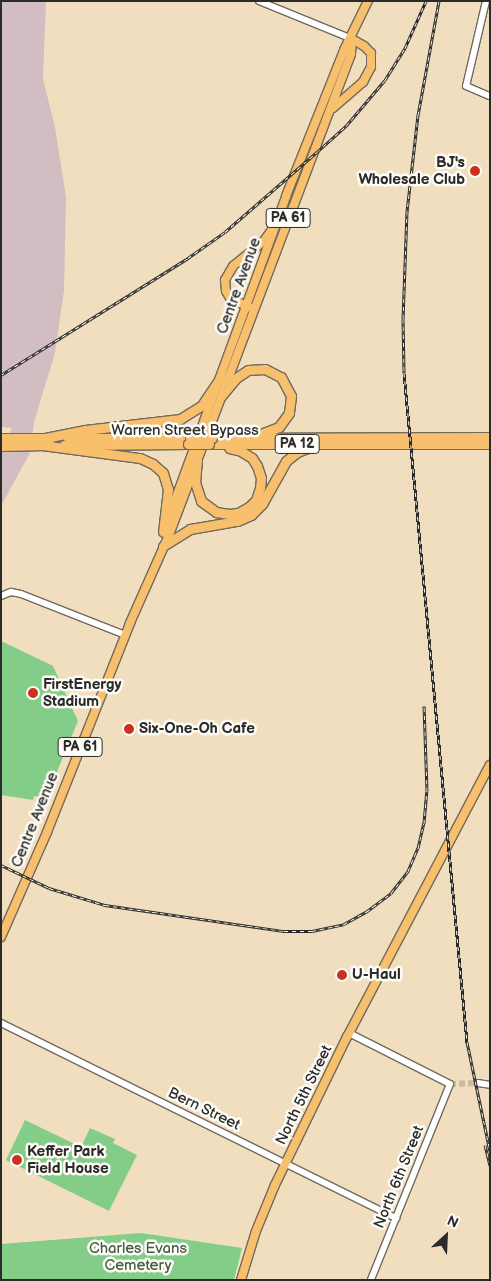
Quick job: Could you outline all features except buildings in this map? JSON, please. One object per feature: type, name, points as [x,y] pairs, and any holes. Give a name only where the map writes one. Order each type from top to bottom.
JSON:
[{"type":"highway","points":[[221,396],[238,375],[251,369],[269,370],[286,382],[292,399],[286,420],[273,431],[248,438]]},
{"type":"highway","points":[[44,442],[85,430],[180,419],[202,405],[221,377]]},
{"type":"highway","points":[[447,437],[490,433]]},
{"type":"highway","name":"Warren Street Bypass","points":[[211,441],[248,438],[490,437]]},
{"type":"highway","name":"Warren Street Bypass","points":[[1,438],[44,442]]},
{"type":"highway","name":"Warren Street Bypass","points":[[1,446],[44,442],[189,441],[320,444],[490,444]]},
{"type":"highway","points":[[197,460],[196,491],[208,507],[216,512],[232,514],[244,510],[254,502],[259,494],[261,482],[260,472],[254,461],[238,450],[211,441]]},
{"type":"highway","points":[[44,442],[140,458],[154,464],[163,473],[168,488],[163,532]]},
{"type":"highway","points":[[163,546],[190,529],[237,521],[251,515],[262,504],[289,458],[301,450],[320,444]]},
{"type":"main road","name":"Centre Avenue","points":[[1,936],[47,832],[197,460],[221,396],[276,224],[344,50],[352,39],[368,1]]},
{"type":"main road","name":"Centre Avenue","points":[[163,546],[163,532],[221,377],[325,121],[350,54],[352,39]]},
{"type":"main road","points":[[325,121],[338,102],[366,78],[371,67],[370,53],[364,46],[352,39]]},
{"type":"main road","points":[[250,307],[236,302],[228,295],[225,287],[226,276],[233,266],[262,242],[276,224]]},
{"type":"main road","name":"North 5th Street","points":[[241,1280],[262,1215],[286,1163],[349,1033],[490,765]]},
{"type":"street","points":[[259,1],[352,39]]},
{"type":"street","points":[[486,1],[466,86],[490,96]]},
{"type":"street","points":[[4,594],[22,594],[125,635]]},
{"type":"street","name":"Bern Street","points":[[1,1023],[396,1218]]},
{"type":"street","name":"North 6th Street","points":[[349,1033],[450,1084],[371,1280]]},
{"type":"street","points":[[478,1083],[490,1085]]},
{"type":"shaded area","points":[[1,1],[46,1],[43,79],[55,127],[66,197],[64,291],[55,353],[34,422],[30,453],[1,506],[1,451],[12,428],[1,427]]},
{"type":"green space","name":"FirstEnergy Stadium","points":[[1,641],[53,666],[78,721],[46,798],[34,796],[33,800],[1,795]]},
{"type":"green space","points":[[25,1120],[81,1147],[90,1128],[115,1139],[113,1143],[137,1155],[109,1211],[6,1160]]},
{"type":"green space","name":"Charles Evans Cemetery","points":[[141,1233],[242,1248],[234,1280],[1,1280],[1,1244]]},
{"type":"tunnel","points":[[450,1084],[478,1083]]},
{"type":"railway","points":[[1,375],[188,258],[225,232],[317,152],[346,126],[385,80],[405,48],[426,1]]},
{"type":"railway","points":[[439,1],[418,115],[407,211],[403,319],[404,373],[467,1042],[490,1151]]},
{"type":"railway","points":[[1,865],[49,888],[105,905],[284,931],[312,931],[344,924],[366,912],[391,893],[408,871],[418,848],[424,823],[427,791],[424,706]]},
{"type":"railway","points":[[485,1145],[490,1165]]},
{"type":"place","name":"BJ's Wholesale Club","points":[[475,171]]},
{"type":"place","name":"FirstEnergy Stadium","points":[[33,693]]},
{"type":"place","name":"Six-One-Oh Cafe","points":[[129,729]]},
{"type":"place","name":"U-Haul","points":[[342,975]]},
{"type":"place","name":"Keffer Park Field House","points":[[17,1160]]}]
